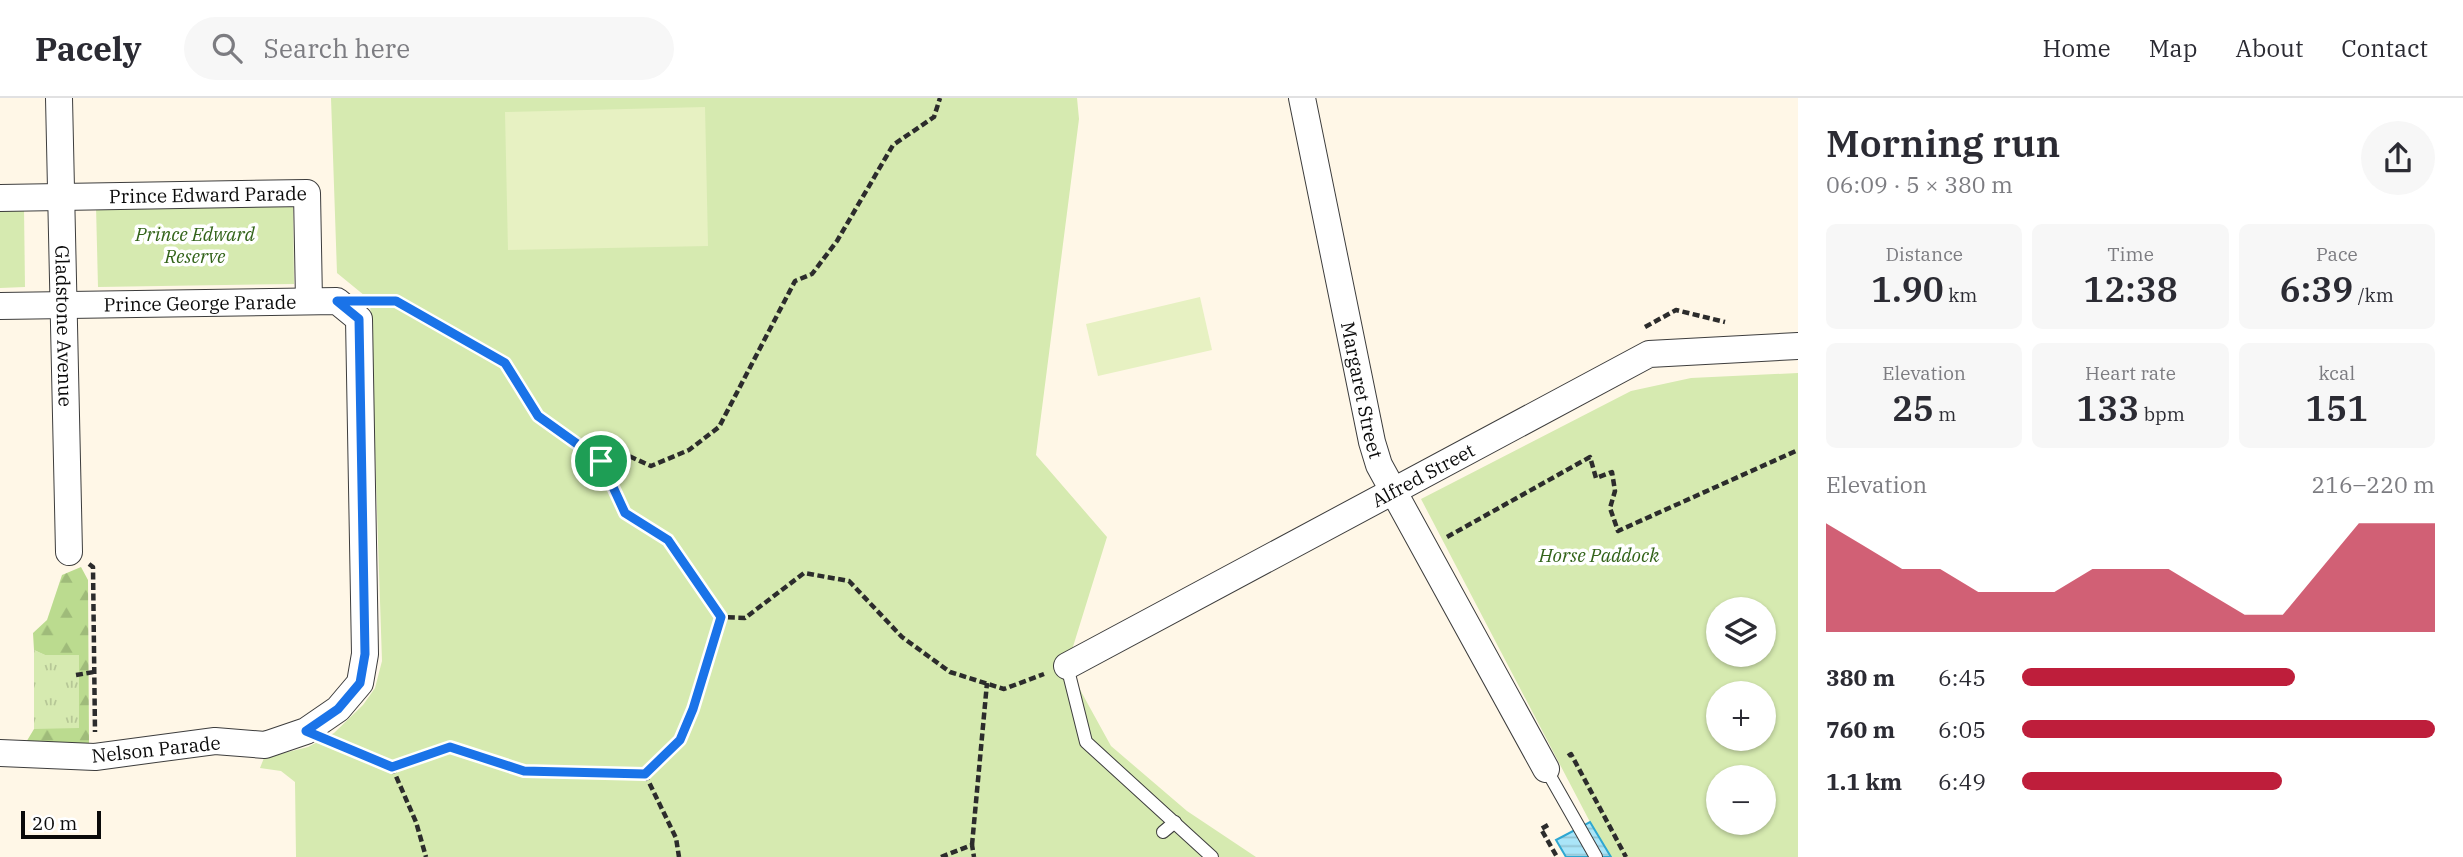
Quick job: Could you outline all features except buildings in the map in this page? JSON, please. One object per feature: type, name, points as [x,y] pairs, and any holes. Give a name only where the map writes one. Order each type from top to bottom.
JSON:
[{"type":"street","name":"Gladstone Avenue","points":[[59,98],[69,552]]},
{"type":"street","name":"Margaret Street","points":[[1302,98],[1372,442],[1379,465],[1546,769]]},
{"type":"street","name":"Prince Edward Parade","points":[[0,198],[307,193],[309,301]]},
{"type":"street","name":"Prince George Parade","points":[[64,305],[337,301]]},
{"type":"street","name":"Nelson Parade","points":[[0,753],[95,757],[215,740],[265,745],[306,731],[338,709],[360,683],[365,654],[359,319],[337,301]]},
{"type":"street","points":[[0,306],[64,305]]},
{"type":"street","name":"Alfred Street","points":[[1067,666],[1649,354],[1798,345]]},
{"type":"lane","points":[[1067,666],[1086,743],[1212,857]]},
{"type":"lane","points":[[1546,769],[1596,857]]},
{"type":"lane","points":[[1163,832],[1175,822]]},
{"type":"path","points":[[601,461],[620,452],[651,466],[689,450],[719,427],[796,281],[812,274],[836,241],[893,145],[934,117],[940,98]]},
{"type":"path","points":[[337,301],[396,301],[505,363],[538,416],[601,461],[625,513],[668,540],[721,617]]},
{"type":"path","points":[[1426,549],[1590,457],[1596,478],[1612,472],[1615,491],[1610,508],[1618,531],[1798,450]]},
{"type":"path","points":[[69,552],[93,567],[95,757]]},
{"type":"path","points":[[721,617],[746,618],[804,573],[849,581],[902,637],[950,672],[1004,689],[1067,666]]},
{"type":"path","points":[[306,731],[392,767],[450,747],[524,771],[645,774],[680,740],[693,709],[721,617]]},
{"type":"path","points":[[76,675],[94,671]]},
{"type":"path","points":[[974,857],[972,845],[987,683]]},
{"type":"path","points":[[1546,769],[1571,754],[1626,857]]},
{"type":"path","points":[[392,767],[416,822],[426,857]]},
{"type":"path","points":[[645,774],[676,838],[679,857]]},
{"type":"path","points":[[1548,825],[1541,829],[1557,857]]},
{"type":"path","points":[[941,857],[972,845]]},
{"type":"green space","points":[[331,98],[1077,98],[1079,119],[1036,455],[1107,537],[1067,666],[1111,746],[1187,811],[1256,857],[296,857],[295,782],[281,771],[260,768],[264,758],[308,747],[334,733],[363,705],[375,688],[382,661],[370,300],[337,273]]},
{"type":"green space","points":[[705,107],[708,246],[508,250],[505,112]]},
{"type":"green space","name":"Prince Edward Reserve","points":[[293,202],[294,284],[98,287],[96,206]]},
{"type":"green space","points":[[0,208],[24,208],[25,287],[0,288]]},
{"type":"green space","points":[[1200,297],[1212,350],[1098,376],[1086,324]]},
{"type":"green space","name":"Horse Paddock","points":[[1798,373],[1798,857],[1611,857],[1590,822],[1421,499],[1631,391],[1691,378]]},
{"type":"green space","points":[[81,567],[88,580],[89,745],[25,744],[34,729],[79,728],[79,655],[45,655],[34,650],[33,633],[47,620],[62,575]]},
{"type":"green space","points":[[34,650],[45,655],[79,655],[79,729],[34,729]]},
{"type":"water","points":[[1590,822],[1611,857],[1566,857],[1556,840]]},
{"type":"route","points":[[337,301],[396,301],[505,363],[538,416],[601,461],[625,513],[668,540],[721,617],[693,709],[680,740],[645,774],[524,771],[450,747],[392,767],[306,731],[338,709],[360,683],[365,654],[359,319],[337,301]]}]
